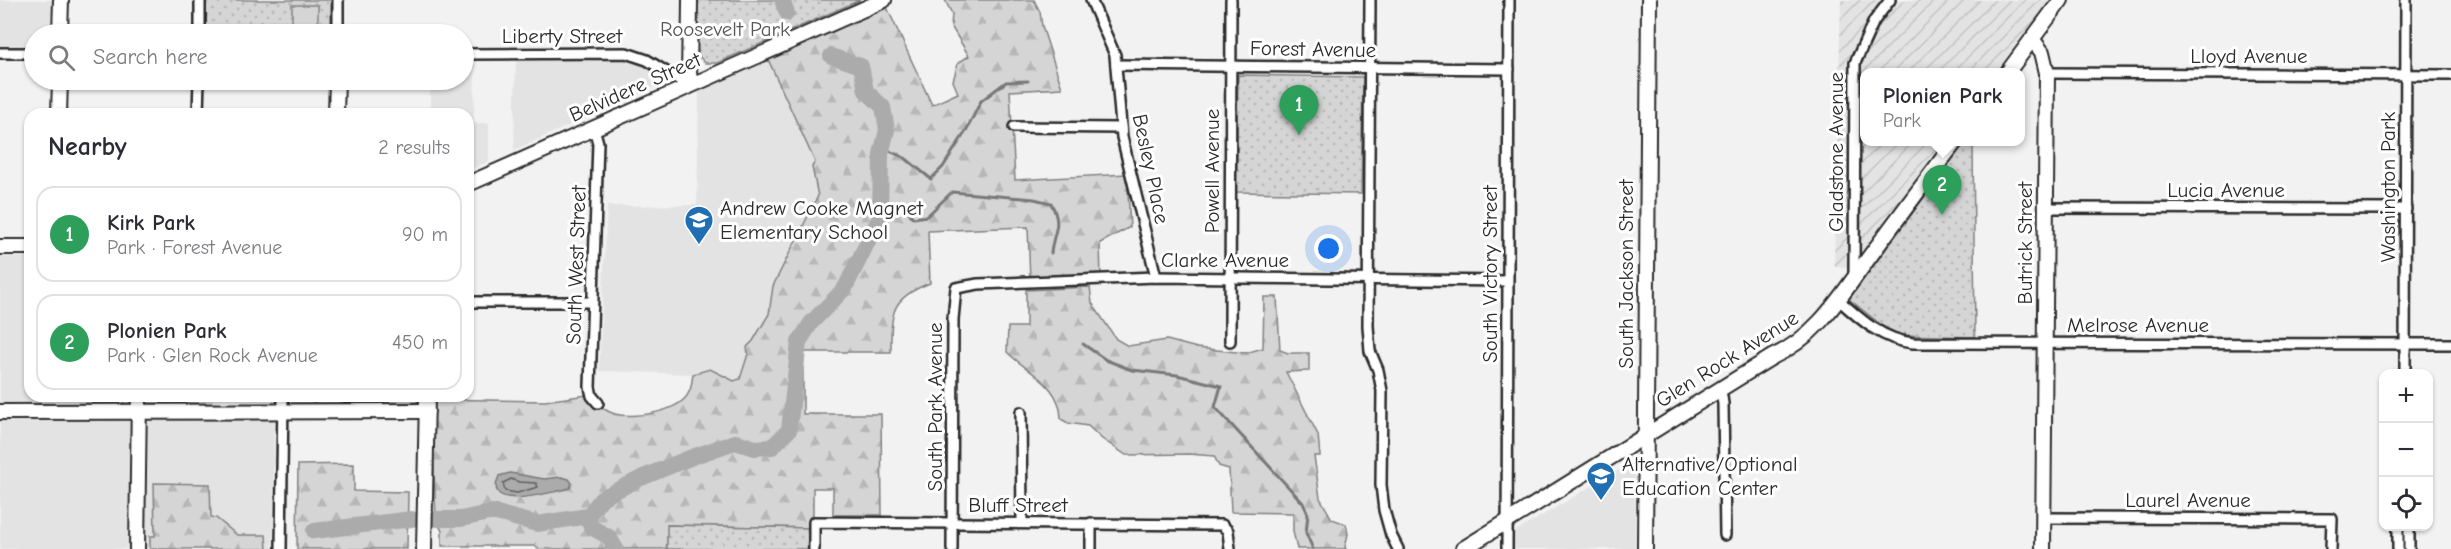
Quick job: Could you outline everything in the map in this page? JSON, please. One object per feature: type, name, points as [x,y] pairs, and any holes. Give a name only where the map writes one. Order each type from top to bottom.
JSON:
[{"type":"street","points":[[60,24],[61,0]]},
{"type":"street","points":[[200,0],[200,24]]},
{"type":"street","points":[[338,0],[338,24]]},
{"type":"street","points":[[688,86],[690,0]]},
{"type":"street","name":"Belvidere Street","points":[[474,181],[884,0]]},
{"type":"street","name":"Besley Place","points":[[1091,0],[1115,54],[1121,128],[1156,277]]},
{"type":"street","name":"Powell Avenue","points":[[1230,341],[1231,0]]},
{"type":"street","points":[[1370,0],[1368,326],[1370,351],[1378,370],[1382,391],[1381,485],[1384,510],[1390,535],[1398,549]]},
{"type":"street","name":"South Victory Street","points":[[1507,549],[1509,0]]},
{"type":"street","name":"South Jackson Street","points":[[1645,549],[1648,0]]},
{"type":"street","name":"Gladstone Avenue","points":[[1854,277],[1855,63],[1874,21],[1890,0]]},
{"type":"street","points":[[2010,68],[2061,0]]},
{"type":"street","name":"Washington Park","points":[[2405,369],[2406,0]]},
{"type":"street","name":"Butrick Street","points":[[2032,39],[2042,52],[2047,73],[2043,549]]},
{"type":"street","points":[[0,53],[24,53]]},
{"type":"street","name":"Liberty Street","points":[[474,54],[626,53],[647,60],[688,86]]},
{"type":"street","name":"Forest Avenue","points":[[1116,64],[1509,69]]},
{"type":"street","name":"Lloyd Avenue","points":[[2047,73],[2451,75]]},
{"type":"street","points":[[59,108],[60,90]]},
{"type":"street","points":[[198,108],[199,90]]},
{"type":"street","points":[[336,108],[337,90]]},
{"type":"street","points":[[1014,127],[1121,128]]},
{"type":"street","name":"South West Street","points":[[594,128],[598,143],[590,387],[592,396],[598,403]]},
{"type":"street","name":"Glen Rock Avenue","points":[[1463,549],[1772,357],[1786,351],[1811,332],[1839,300],[1951,146]]},
{"type":"street","name":"Lucia Avenue","points":[[2046,208],[2406,209]]},
{"type":"street","points":[[0,247],[24,247]]},
{"type":"street","name":"Clarke Avenue","points":[[978,284],[1156,277],[1508,281]]},
{"type":"street","name":"South Park Avenue","points":[[952,549],[954,293],[956,288],[978,284]]},
{"type":"street","name":"Melrose Avenue","points":[[1839,300],[1880,333],[1899,341],[2451,344]]},
{"type":"street","points":[[474,302],[592,302]]},
{"type":"street","points":[[1721,390],[1725,535]]},
{"type":"street","points":[[138,549],[139,402]]},
{"type":"street","points":[[281,549],[283,402]]},
{"type":"street","points":[[424,549],[427,402]]},
{"type":"street","points":[[0,412],[427,411]]},
{"type":"street","points":[[1021,412],[1022,522]]},
{"type":"street","name":"Laurel Avenue","points":[[2043,518],[2332,519],[2331,549]]},
{"type":"street","name":"Bluff Street","points":[[814,549],[814,522],[1022,522],[1222,525],[1228,531],[1230,549]]},
{"type":"street","points":[[1091,523],[1091,549]]},
{"type":"street","points":[[2398,531],[2398,549]]},
{"type":"street","points":[[2409,531],[2409,549]]},
{"type":"shaded area","points":[[0,0],[52,0],[51,24],[24,24],[24,53],[0,53]]},
{"type":"shaded area","points":[[1841,0],[2054,0],[2002,68],[1860,68],[1860,146],[1943,146],[1851,267],[1834,266]]},
{"type":"shaded area","name":"Andrew Cooke Magnet Elementary School","points":[[767,57],[815,162],[812,167],[818,196],[773,286],[769,314],[753,341],[740,379],[734,381],[710,369],[693,374],[599,371],[607,206],[697,205],[699,91]]},
{"type":"shaded area","points":[[475,60],[474,123],[474,108],[430,108],[430,90],[474,90]]},
{"type":"shaded area","points":[[516,60],[632,60],[663,74],[668,81],[514,150]]},
{"type":"shaded area","points":[[474,123],[489,123],[489,161],[474,168]]},
{"type":"shaded area","points":[[0,257],[24,257],[24,402],[213,402],[213,419],[274,419],[273,549],[0,549]]},
{"type":"shaded area","name":"Alternative/Optional Education Center","points":[[1627,465],[1635,469],[1635,549],[1513,549],[1513,533]]},
{"type":"green space","points":[[205,0],[331,0],[331,24],[205,24]]},
{"type":"green space","name":"Roosevelt Park","points":[[697,0],[860,0],[717,63],[705,63],[697,54]]},
{"type":"green space","points":[[945,0],[1034,0],[1040,12],[1042,26],[1062,88],[1010,91],[1015,180],[1127,174],[1130,227],[1100,243],[1101,278],[1030,281],[1028,227],[928,231],[930,283],[907,295],[896,308],[891,327],[891,352],[803,352],[803,414],[881,414],[882,515],[833,515],[833,488],[813,488],[813,516],[809,528],[668,525],[667,549],[442,546],[442,531],[436,519],[431,402],[474,402],[474,400],[545,401],[587,395],[611,413],[644,415],[677,405],[689,392],[693,374],[710,369],[734,381],[740,379],[748,354],[747,347],[769,314],[773,286],[818,196],[812,167],[815,162],[767,57],[885,3],[932,105],[958,93],[953,81],[958,63],[969,56],[951,26],[952,14]]},
{"type":"green space","points":[[292,5],[318,5],[318,24],[292,24]]},
{"type":"green space","points":[[1238,75],[1363,77],[1361,194],[1236,192]]},
{"type":"green space","points":[[1962,146],[1973,146],[1975,337],[1902,335],[1889,331],[1849,299]]},
{"type":"green space","points":[[1090,287],[1092,303],[1116,339],[1128,346],[1167,340],[1197,348],[1246,353],[1263,348],[1264,297],[1277,297],[1280,350],[1288,353],[1309,353],[1309,371],[1286,372],[1318,435],[1320,456],[1314,456],[1320,498],[1332,519],[1346,524],[1348,534],[1346,549],[1297,549],[1293,531],[1293,513],[1231,512],[1229,469],[1219,466],[1214,456],[1126,455],[1102,439],[1088,426],[1068,423],[1061,419],[1060,407],[1049,388],[1007,352],[1008,327],[1026,327],[1026,290]]},
{"type":"green space","points":[[382,402],[417,402],[417,403],[382,404]]},
{"type":"green space","points":[[354,464],[354,491],[408,492],[407,549],[297,549],[298,465]]},
{"type":"green space","points":[[154,483],[210,484],[211,517],[216,518],[237,535],[266,535],[267,549],[150,549],[150,536],[155,536]]},
{"type":"green space","points":[[667,525],[809,528],[809,549],[667,549]]},
{"type":"water","points":[[510,473],[544,479],[561,477],[569,479],[572,483],[570,488],[563,490],[518,498],[507,497],[499,494],[496,487],[499,476]]},
{"type":"waterway","points":[[782,0],[787,13]]},
{"type":"waterway","points":[[436,519],[461,519],[493,512],[537,524],[588,516],[602,498],[641,478],[735,442],[755,448],[772,447],[789,430],[799,342],[811,323],[845,288],[880,217],[881,154],[887,130],[883,107],[866,91],[861,66],[831,56]]},
{"type":"waterway","points":[[883,148],[905,158],[931,179],[943,167],[966,131],[981,101],[1006,82],[1028,81]]},
{"type":"waterway","points":[[880,203],[900,204],[913,218],[927,216],[952,192],[1034,199],[1051,203],[1057,223],[1051,253]]},
{"type":"waterway","points":[[1083,344],[1106,360],[1132,370],[1177,375],[1221,386],[1215,407],[1303,503],[1308,514],[1306,533],[1313,549]]},
{"type":"waterway","points":[[588,516],[591,527],[609,537],[616,549]]},
{"type":"waterway","points":[[314,531],[412,519]]},
{"type":"place","name":"Kirk Park","points":[[1299,135]]},
{"type":"place","name":"Plonien Park","points":[[1942,215]]},
{"type":"place","name":"Andrew Cooke Magnet Elementary School","points":[[699,246]]},
{"type":"place","name":"Alternative/Optional Education Center","points":[[1601,502]]}]
